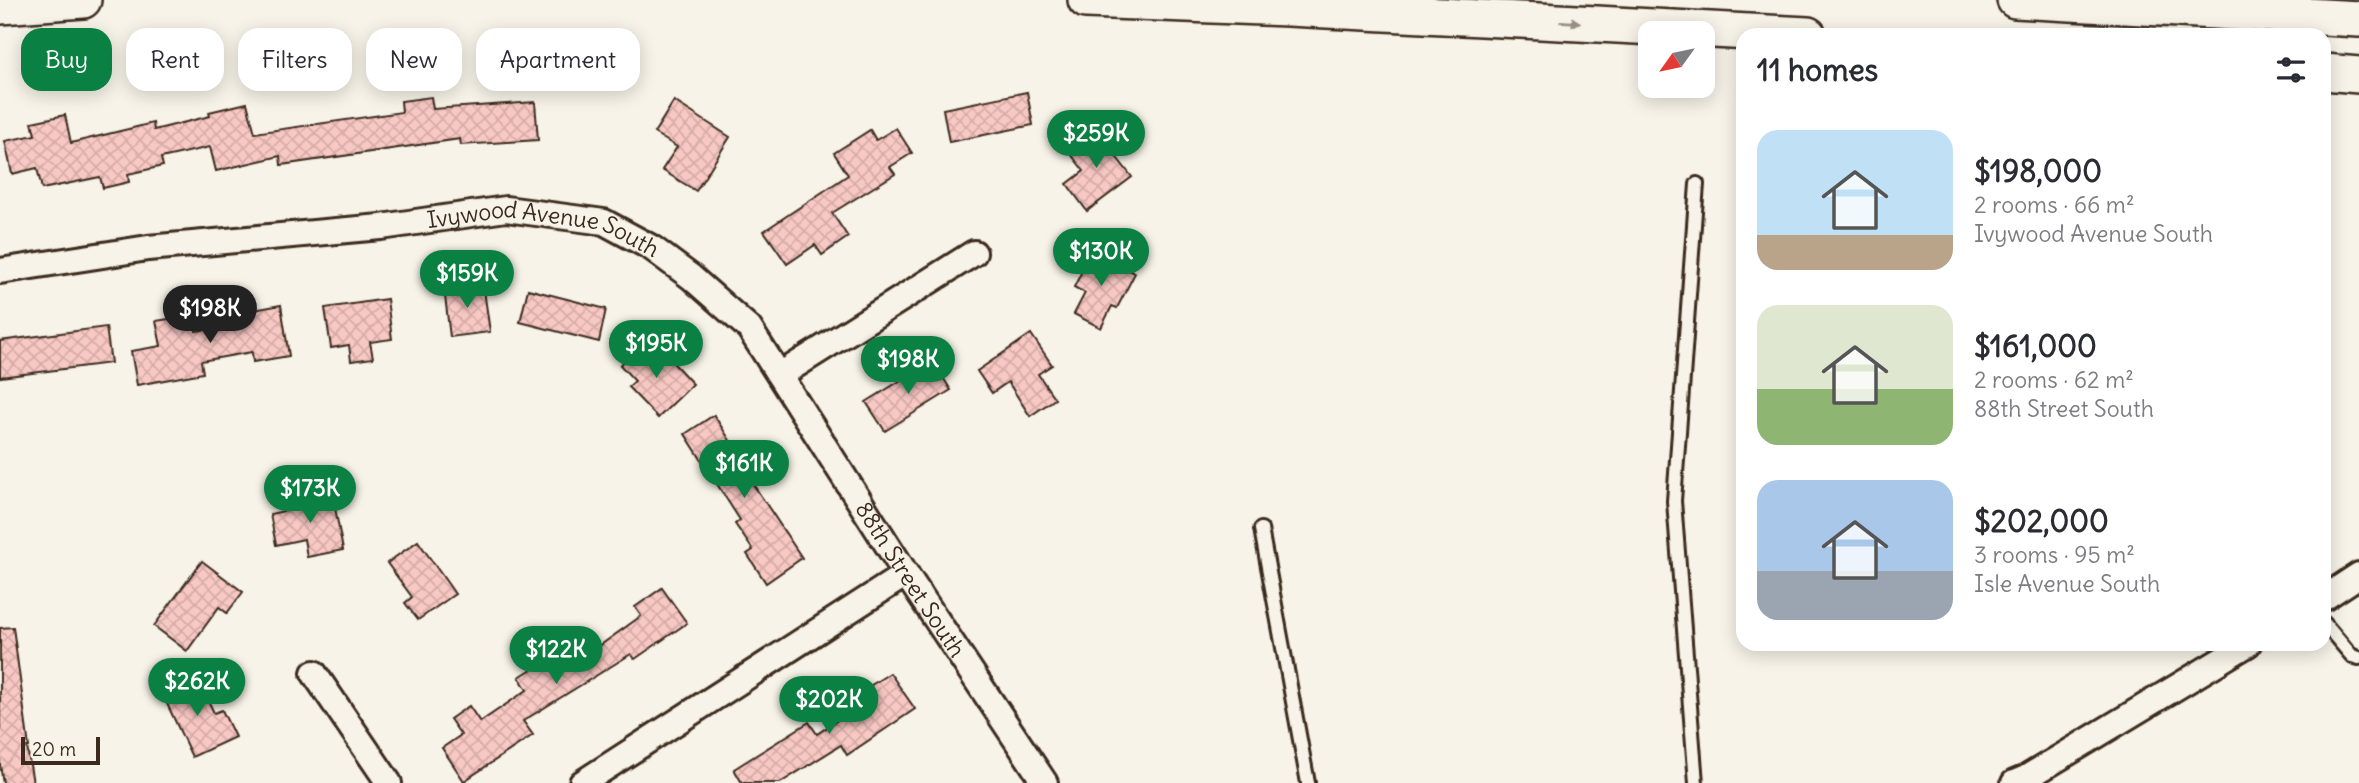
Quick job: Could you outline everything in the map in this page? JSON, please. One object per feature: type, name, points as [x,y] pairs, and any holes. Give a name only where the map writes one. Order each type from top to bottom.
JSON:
[{"type":"main road","points":[[0,6],[83,0]]},
{"type":"main road","points":[[1086,0],[1736,31]]},
{"type":"main road","points":[[2015,0],[2359,19]]},
{"type":"main road","points":[[2331,73],[2359,75]]},
{"type":"street","name":"Ivywood Avenue South","points":[[0,271],[148,247],[381,227],[506,209],[604,222],[652,248],[691,277],[749,328],[780,375]]},
{"type":"street","points":[[780,375],[974,253]]},
{"type":"street","name":"88th Street South","points":[[780,375],[906,574],[1045,783]]},
{"type":"street","points":[[582,783],[906,574]]},
{"type":"street","points":[[2331,593],[2359,575]]},
{"type":"street","points":[[2014,783],[2236,651]]},
{"type":"street","points":[[314,673],[389,783]]},
{"type":"lane","points":[[1696,783],[1674,501],[1697,184]]},
{"type":"lane","points":[[1261,529],[1308,783]]},
{"type":"lane","points":[[2331,631],[2352,656],[2359,659]]},
{"type":"building","points":[[1027,92],[1033,125],[949,142],[943,109]]},
{"type":"building","points":[[431,97],[433,109],[535,102],[538,140],[461,145],[460,139],[281,165],[280,156],[216,171],[210,147],[161,158],[163,166],[128,174],[129,182],[103,188],[100,177],[42,189],[37,168],[12,174],[5,141],[35,135],[32,122],[65,115],[71,143],[153,123],[154,130],[210,116],[209,112],[247,103],[255,133],[402,112],[401,101]]},
{"type":"building","points":[[674,101],[730,137],[696,191],[662,170],[677,147],[654,133]]},
{"type":"building","points":[[1093,127],[1132,177],[1087,211],[1067,184],[1084,171],[1066,148]]},
{"type":"building","points":[[896,128],[912,153],[890,167],[895,174],[832,213],[848,237],[822,255],[815,245],[787,264],[764,231],[848,175],[834,153],[870,130],[876,140]]},
{"type":"building","points":[[1092,251],[1135,273],[1117,308],[1112,306],[1101,328],[1074,314],[1085,293],[1074,287]]},
{"type":"building","points":[[483,283],[490,332],[450,337],[444,288]]},
{"type":"building","points":[[528,289],[606,309],[599,342],[520,322]]},
{"type":"building","points":[[387,299],[392,339],[370,342],[373,358],[351,361],[349,345],[331,348],[325,308]]},
{"type":"building","points":[[281,305],[289,356],[253,362],[252,352],[201,361],[203,373],[137,385],[131,351],[161,346],[156,321],[193,315],[196,331],[249,322],[248,311]]},
{"type":"building","points":[[106,327],[111,363],[0,377],[0,341]]},
{"type":"building","points":[[1031,334],[1052,365],[1038,374],[1055,399],[1030,416],[1008,382],[992,393],[977,371]]},
{"type":"building","points":[[642,345],[656,360],[664,353],[693,384],[658,418],[628,387],[635,381],[620,365]]},
{"type":"building","points":[[932,361],[951,390],[885,431],[866,402]]},
{"type":"building","points":[[714,415],[756,482],[753,484],[802,558],[766,583],[747,554],[753,550],[735,524],[740,520],[685,434]]},
{"type":"building","points":[[332,492],[343,550],[307,557],[304,539],[276,545],[270,514],[298,508],[297,499]]},
{"type":"building","points":[[418,541],[455,594],[418,620],[405,603],[412,597],[387,563]]},
{"type":"building","points":[[202,561],[243,592],[227,613],[219,607],[187,651],[154,626]]},
{"type":"building","points":[[662,588],[687,623],[635,659],[631,654],[523,721],[533,735],[464,781],[442,748],[461,735],[450,719],[469,706],[480,722],[527,690],[519,677],[586,636],[595,649],[641,616],[635,607]]},
{"type":"building","points":[[13,627],[33,783],[3,783],[0,765],[0,628]]},
{"type":"building","points":[[890,673],[915,709],[847,755],[841,745],[780,783],[742,783],[734,769],[809,722],[817,734],[871,697],[865,689]]},
{"type":"building","points":[[197,677],[214,713],[222,710],[235,737],[192,757],[162,693]]}]
